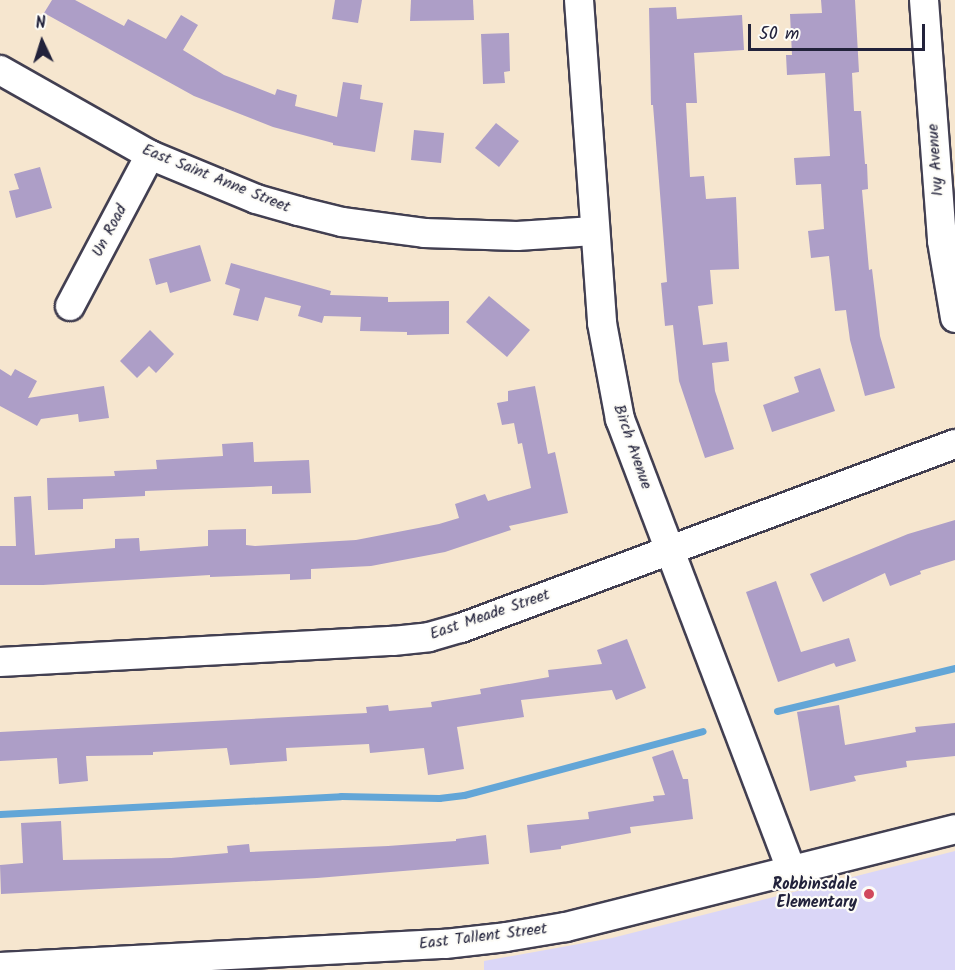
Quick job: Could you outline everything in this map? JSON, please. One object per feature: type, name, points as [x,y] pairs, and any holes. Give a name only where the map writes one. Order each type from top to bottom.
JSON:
[{"type":"street","name":"Birch Avenue","points":[[579,0],[602,323],[620,419],[668,551],[791,869]]},
{"type":"street","name":"Ivy Avenue","points":[[924,0],[942,242],[955,318]]},
{"type":"street","name":"East Saint Anne Street","points":[[0,70],[150,155],[256,199],[342,222],[424,233],[517,236],[594,231]]},
{"type":"street","name":"Un Road","points":[[70,306],[150,155]]},
{"type":"street","name":"East Meade Street","points":[[0,662],[393,641],[429,636],[460,628],[955,444]]},
{"type":"street","name":"East Tallent Street","points":[[0,967],[260,962],[506,938],[566,927],[955,829]]},
{"type":"shaded area","name":"Robbinsdale Elementary","points":[[955,851],[955,970],[484,970],[484,961],[612,938]]},
{"type":"building","points":[[52,0],[75,0],[124,26],[128,19],[166,39],[181,15],[198,25],[183,50],[224,75],[275,95],[277,89],[297,95],[295,106],[337,117],[343,82],[362,85],[360,99],[383,103],[375,152],[333,145],[333,143],[273,127],[194,96],[44,13]]},
{"type":"building","points":[[335,0],[362,0],[358,23],[332,19]]},
{"type":"building","points":[[411,0],[473,0],[474,20],[410,21]]},
{"type":"building","points":[[821,0],[855,0],[859,72],[852,73],[854,111],[861,111],[865,164],[867,164],[868,189],[862,190],[869,270],[872,269],[880,336],[895,388],[865,396],[850,340],[846,310],[835,311],[829,256],[811,258],[808,231],[824,229],[821,184],[796,185],[794,158],[830,156],[825,73],[787,75],[786,55],[792,55],[790,14],[822,13]]},
{"type":"building","points":[[676,7],[677,19],[742,15],[744,50],[694,53],[697,103],[686,103],[690,177],[704,176],[706,199],[736,197],[739,269],[710,270],[713,304],[698,306],[703,345],[727,342],[729,361],[712,363],[715,391],[734,449],[705,458],[679,381],[673,325],[665,326],[661,283],[667,282],[653,105],[651,105],[649,8]]},
{"type":"building","points":[[509,33],[510,71],[504,72],[505,83],[483,84],[481,34]]},
{"type":"building","points":[[496,123],[519,141],[499,167],[475,148]]},
{"type":"building","points":[[414,130],[444,133],[441,163],[411,160]]},
{"type":"building","points":[[40,167],[52,208],[16,218],[9,191],[19,189],[14,174]]},
{"type":"building","points":[[200,245],[211,281],[170,293],[167,282],[156,285],[149,259]]},
{"type":"building","points":[[231,263],[331,291],[330,295],[388,297],[388,302],[449,301],[449,334],[407,335],[407,332],[360,331],[361,317],[324,316],[322,323],[298,316],[301,306],[265,297],[258,321],[233,315],[240,289],[225,284]]},
{"type":"building","points":[[489,296],[530,330],[507,357],[466,322]]},
{"type":"building","points":[[150,330],[174,354],[156,373],[149,366],[137,378],[120,361]]},
{"type":"building","points":[[820,368],[835,411],[772,432],[763,405],[799,392],[794,377]]},
{"type":"building","points":[[0,369],[11,376],[15,369],[37,381],[28,398],[104,386],[109,418],[79,422],[78,414],[41,419],[37,426],[0,406]]},
{"type":"building","points":[[535,386],[548,454],[555,452],[568,513],[509,526],[511,530],[445,552],[371,566],[311,569],[311,579],[290,580],[290,574],[210,577],[210,575],[43,585],[0,585],[0,546],[16,546],[14,497],[31,496],[35,555],[115,548],[115,539],[139,538],[140,551],[208,546],[208,530],[246,529],[246,545],[255,546],[356,540],[459,518],[455,504],[485,494],[488,501],[531,488],[522,443],[518,444],[514,423],[502,425],[497,403],[508,401],[508,391]]},
{"type":"building","points":[[253,442],[254,462],[309,460],[311,493],[272,494],[272,486],[145,491],[145,496],[83,499],[83,509],[48,510],[47,478],[115,476],[114,471],[157,469],[156,460],[223,456],[222,444]]},
{"type":"building","points":[[955,520],[955,560],[920,571],[921,574],[890,586],[885,573],[823,602],[810,574],[908,534]]},
{"type":"building","points":[[776,581],[801,652],[849,638],[856,661],[836,667],[834,663],[778,682],[746,592]]},
{"type":"building","points":[[627,639],[646,688],[616,700],[612,690],[521,700],[524,717],[457,727],[464,769],[428,775],[424,748],[370,753],[369,744],[286,748],[287,761],[230,765],[227,748],[153,752],[153,755],[86,756],[88,781],[59,784],[57,758],[0,761],[0,732],[367,713],[366,707],[388,705],[389,711],[432,707],[431,702],[481,694],[480,689],[549,677],[548,670],[602,664],[597,650]]},
{"type":"building","points":[[839,705],[845,745],[916,732],[915,727],[955,723],[955,756],[906,761],[907,767],[854,776],[856,781],[810,791],[797,712]]},
{"type":"building","points":[[673,750],[683,779],[688,779],[693,819],[630,827],[631,833],[561,846],[561,849],[530,853],[527,825],[589,819],[588,812],[654,801],[653,796],[665,795],[652,757]]},
{"type":"building","points":[[61,821],[63,860],[171,858],[228,853],[227,846],[249,844],[250,852],[388,846],[456,841],[456,839],[486,835],[489,864],[317,878],[1,894],[0,865],[23,863],[21,823]]},
{"type":"waterway","points":[[777,711],[955,668]]},
{"type":"waterway","points":[[0,814],[341,796],[439,798],[464,795],[703,731]]},
{"type":"place","name":"Robbinsdale Elementary","points":[[869,894]]}]
